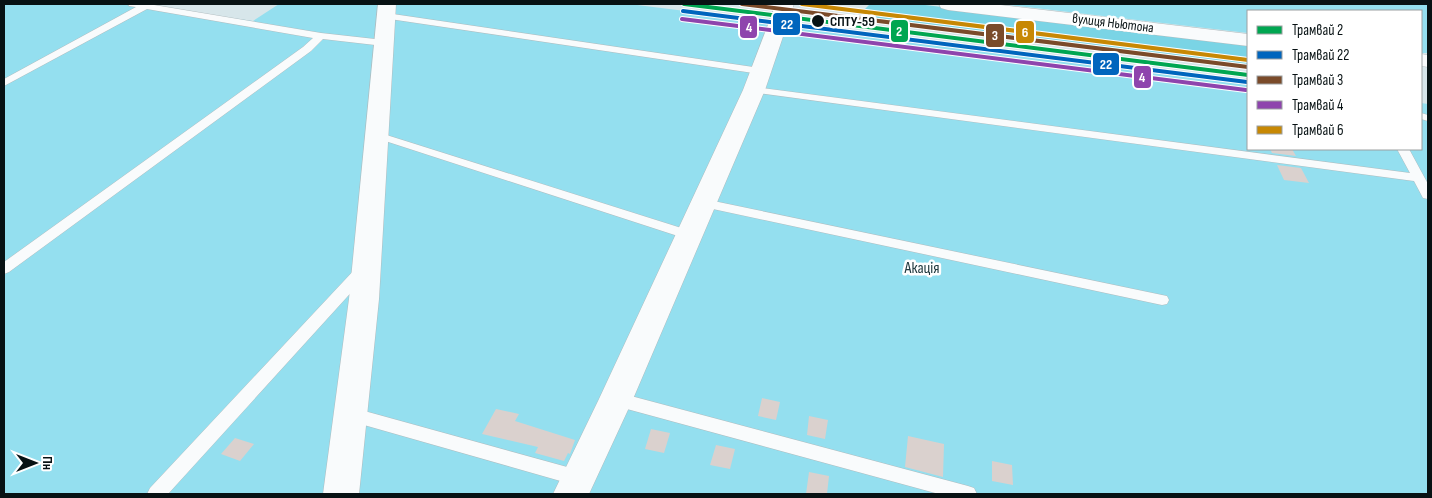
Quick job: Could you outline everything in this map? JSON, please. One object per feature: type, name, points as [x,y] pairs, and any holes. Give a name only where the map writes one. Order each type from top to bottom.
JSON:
[{"type":"street","points":[[574,486],[616,399],[704,203],[757,81],[785,4]]},
{"type":"street","name":"вулиця Ньютона","points":[[948,4],[1247,40]]},
{"type":"street","points":[[341,494],[366,266],[386,10]]},
{"type":"lane","points":[[132,4],[321,36],[384,43]]},
{"type":"lane","points":[[4,83],[146,6]]},
{"type":"lane","points":[[386,10],[757,81],[1418,178]]},
{"type":"lane","points":[[4,269],[307,49],[321,36]]},
{"type":"lane","points":[[376,134],[689,235]]},
{"type":"lane","points":[[1404,150],[1428,194]]},
{"type":"lane","points":[[704,203],[1162,300]]},
{"type":"lane","points":[[156,494],[366,266]]},
{"type":"lane","points":[[616,399],[968,494]]},
{"type":"lane","points":[[350,414],[574,486]]},
{"type":"green space","name":"Акація","points":[[4,4],[131,4],[253,21],[279,4],[629,4],[1247,81],[1247,150],[1422,150],[1422,103],[1428,104],[1428,494],[4,494]]},
{"type":"green space","points":[[1000,4],[1428,4],[1428,53],[1422,53],[1422,10],[1247,10],[1247,33]]},
{"type":"shaded area","points":[[870,4],[917,4],[1247,44],[1247,66],[871,20],[867,16],[865,9]]},
{"type":"building","points":[[1270,150],[1293,150],[1296,156],[1272,153]]},
{"type":"building","points":[[1277,165],[1301,168],[1309,183],[1284,180]]},
{"type":"building","points":[[762,398],[780,402],[776,420],[758,416]]},
{"type":"building","points":[[496,409],[519,414],[515,421],[575,440],[570,454],[568,453],[564,461],[535,453],[538,447],[482,434]]},
{"type":"building","points":[[809,416],[828,420],[825,439],[807,435]]},
{"type":"building","points":[[651,429],[670,433],[664,453],[645,449]]},
{"type":"building","points":[[908,436],[944,444],[943,477],[905,467]]},
{"type":"building","points":[[235,438],[254,444],[240,461],[221,454]]},
{"type":"building","points":[[716,445],[735,449],[730,469],[710,465]]},
{"type":"building","points":[[992,461],[1012,465],[1013,485],[992,481]]},
{"type":"building","points":[[809,472],[829,476],[827,494],[806,494]]},
{"type":"tram line","name":"2","points":[[684,4],[1247,75]]},
{"type":"tram line","name":"3","points":[[742,4],[1247,67]]},
{"type":"tram line","name":"6","points":[[802,4],[1247,60]]},
{"type":"tram line","name":"22","points":[[683,11],[1247,82]]},
{"type":"tram line","name":"4","points":[[682,19],[1246,90]]},
{"type":"place","name":"СПТУ-59","points":[[818,21]]}]
